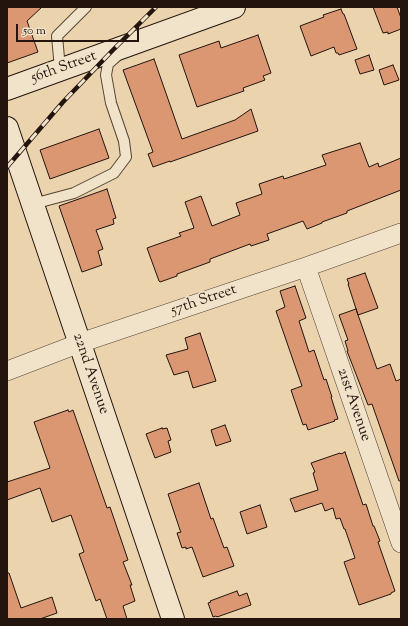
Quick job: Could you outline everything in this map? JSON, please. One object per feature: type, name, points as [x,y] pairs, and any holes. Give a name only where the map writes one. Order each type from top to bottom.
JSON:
[{"type":"street","name":"56th Street","points":[[7,89],[234,7]]},
{"type":"street","name":"22nd Avenue","points":[[7,128],[173,619]]},
{"type":"street","name":"57th Street","points":[[7,371],[80,343],[306,267],[401,233]]},
{"type":"street","name":"21st Avenue","points":[[306,267],[401,543]]},
{"type":"lane","points":[[60,69],[57,36],[86,7]]},
{"type":"lane","points":[[33,204],[74,193],[114,173],[126,157],[124,141],[111,103],[106,75],[108,64],[122,51],[122,47]]},
{"type":"building","points":[[7,7],[42,7],[27,21],[38,52],[7,63]]},
{"type":"building","points":[[373,7],[397,7],[401,18],[401,29],[388,34],[388,32],[383,33]]},
{"type":"building","points":[[341,9],[357,49],[339,55],[336,53],[334,47],[311,56],[300,26],[324,17],[323,15]]},
{"type":"building","points":[[258,35],[271,73],[263,76],[265,80],[243,88],[244,91],[197,107],[179,55],[219,41],[221,48]]},
{"type":"building","points":[[369,55],[374,70],[360,74],[355,60]]},
{"type":"building","points":[[154,59],[182,139],[235,120],[251,109],[258,131],[153,167],[148,154],[153,152],[123,70]]},
{"type":"building","points":[[393,65],[399,80],[384,85],[379,70]]},
{"type":"building","points":[[99,129],[109,158],[50,179],[40,150]]},
{"type":"building","points":[[360,143],[369,167],[378,163],[379,167],[401,158],[401,190],[347,211],[347,213],[307,229],[303,221],[267,234],[269,240],[251,246],[250,244],[210,259],[210,262],[177,274],[177,276],[160,282],[159,281],[147,248],[181,236],[179,233],[194,228],[185,202],[201,196],[212,226],[240,215],[236,203],[262,194],[259,184],[283,176],[284,179],[326,165],[322,155]]},
{"type":"building","points":[[107,189],[116,218],[113,219],[114,224],[96,230],[103,249],[98,251],[102,265],[82,272],[59,206]]},
{"type":"building","points":[[365,273],[378,308],[358,315],[347,279]]},
{"type":"building","points":[[295,286],[306,318],[299,321],[309,352],[314,350],[324,380],[326,379],[338,419],[308,430],[306,424],[303,425],[291,390],[302,386],[276,311],[285,307],[280,291]]},
{"type":"building","points":[[356,309],[377,369],[390,364],[396,381],[401,379],[401,481],[399,481],[372,404],[368,405],[347,351],[345,341],[348,340],[339,315]]},
{"type":"building","points":[[200,333],[216,381],[193,388],[188,371],[174,375],[166,355],[188,349],[185,338]]},
{"type":"building","points":[[68,410],[69,412],[73,410],[107,508],[110,507],[128,560],[123,562],[132,585],[130,585],[135,601],[123,606],[127,619],[107,619],[100,599],[96,601],[79,554],[84,552],[71,515],[52,522],[40,488],[7,500],[7,482],[50,468],[34,422]]},
{"type":"building","points":[[225,425],[231,441],[216,446],[211,430]]},
{"type":"building","points":[[162,428],[167,428],[171,440],[168,441],[171,452],[155,458],[146,434]]},
{"type":"building","points":[[345,452],[363,505],[366,504],[373,526],[380,541],[378,542],[395,591],[391,594],[359,605],[344,562],[355,558],[340,518],[336,519],[333,508],[325,511],[322,503],[295,512],[290,499],[318,490],[313,473],[315,472],[311,463]]},
{"type":"building","points":[[199,483],[211,519],[213,518],[224,548],[227,547],[234,566],[203,577],[192,547],[186,549],[186,547],[182,548],[177,533],[181,532],[168,494]]},
{"type":"building","points":[[260,505],[267,527],[247,534],[240,512]]},
{"type":"building","points":[[7,573],[9,573],[21,608],[52,597],[57,613],[40,619],[7,619]]},
{"type":"building","points":[[237,591],[239,596],[247,593],[251,605],[217,617],[213,617],[208,603]]},
{"type":"railway","points":[[7,167],[63,102],[156,7]]}]
